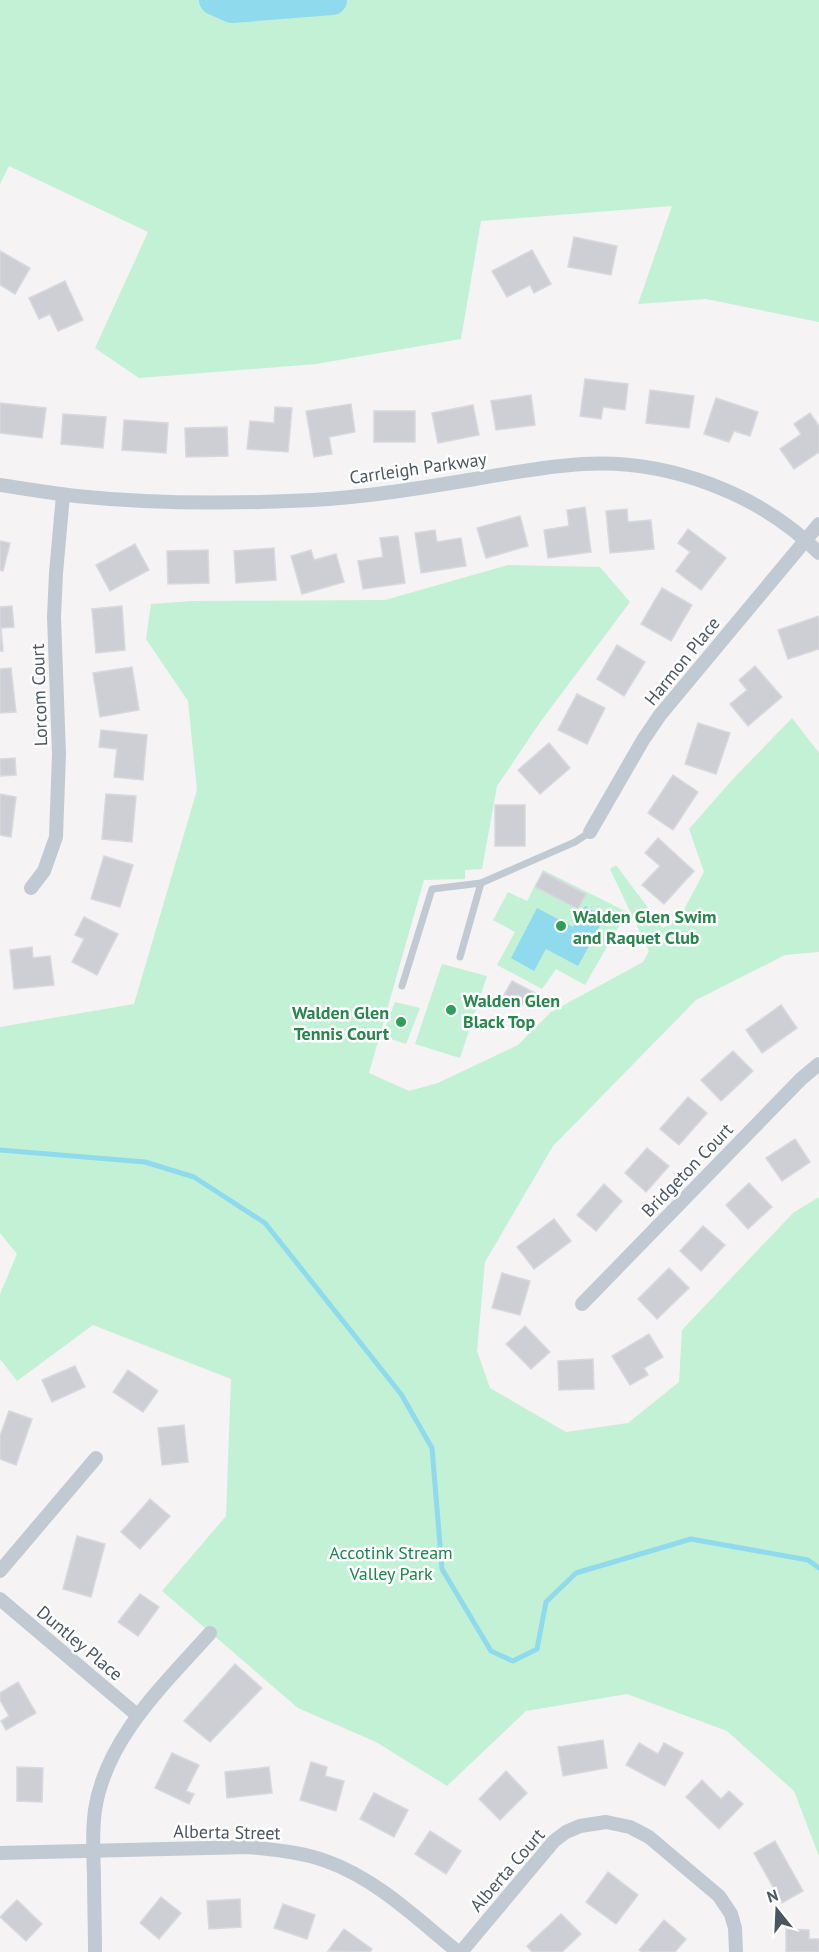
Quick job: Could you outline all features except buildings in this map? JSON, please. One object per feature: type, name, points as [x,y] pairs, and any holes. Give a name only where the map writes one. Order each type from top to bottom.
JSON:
[{"type":"street","name":"Carrleigh Parkway","points":[[0,485],[63,495],[206,503],[312,500],[432,487],[552,466],[610,464],[661,470],[717,487],[771,515],[806,540],[819,553]]},
{"type":"street","name":"Lorcom Court","points":[[31,888],[44,871],[56,837],[60,754],[54,616],[63,495]]},
{"type":"street","name":"Harmon Place","points":[[590,832],[660,715],[819,524]]},
{"type":"street","name":"Bridgeton Court","points":[[582,1304],[801,1078],[819,1064]]},
{"type":"street","points":[[0,1571],[96,1458]]},
{"type":"street","name":"Duntley Place","points":[[0,1599],[137,1716]]},
{"type":"street","points":[[95,1952],[93,1851],[95,1811],[99,1793],[110,1763],[137,1716],[210,1633]]},
{"type":"street","name":"Alberta Court","points":[[460,1952],[554,1841],[580,1826],[606,1822],[630,1827],[649,1837],[719,1896],[731,1914],[735,1929],[736,1952]]},
{"type":"street","name":"Alberta Street","points":[[0,1853],[249,1847],[311,1856],[342,1867],[369,1881],[460,1952]]},
{"type":"lane","points":[[402,986],[432,889],[481,883],[575,842],[590,832]]},
{"type":"lane","points":[[460,957],[481,883]]},
{"type":"green space","points":[[0,0],[819,0],[819,322],[706,299],[638,304],[672,206],[481,221],[461,339],[316,364],[139,378],[95,348],[148,232],[9,166],[0,184]]},
{"type":"green space","name":"Accotink Stream Valley Park","points":[[508,565],[600,567],[630,602],[541,721],[497,786],[482,869],[465,870],[465,879],[424,880],[369,1073],[409,1091],[438,1083],[518,1045],[551,1012],[643,962],[649,951],[610,869],[616,865],[663,928],[680,917],[704,872],[689,829],[733,779],[792,718],[819,753],[819,952],[785,955],[696,1000],[553,1146],[485,1262],[477,1351],[490,1388],[566,1432],[628,1423],[679,1382],[682,1330],[793,1213],[819,1197],[819,1856],[794,1791],[727,1731],[627,1694],[526,1711],[447,1786],[376,1742],[298,1708],[162,1591],[226,1516],[231,1379],[93,1325],[17,1381],[0,1359],[0,1294],[17,1254],[0,1233],[0,1027],[134,1004],[197,790],[188,701],[146,639],[151,604],[192,601],[385,600]]},
{"type":"green space","name":"Walden Glen Swim and Raquet Club","points":[[543,870],[627,912],[585,985],[556,969],[542,989],[497,965],[515,932],[493,920],[508,892],[527,901]]},
{"type":"green space","name":"Walden Glen Black Top","points":[[442,964],[487,976],[460,1058],[415,1044]]},
{"type":"green space","name":"Walden Glen Tennis Court","points":[[395,1002],[420,1008],[406,1044],[382,1036]]},
{"type":"water","points":[[585,906],[605,917],[578,966],[546,949],[534,971],[511,958],[537,908],[573,927]]},
{"type":"waterway","points":[[214,0],[232,8],[332,0]]},
{"type":"waterway","points":[[0,1150],[145,1162],[194,1177],[265,1223],[401,1394],[432,1448],[442,1569],[491,1651],[513,1661],[537,1649],[546,1602],[576,1573],[691,1539],[808,1560],[819,1568]]},
{"type":"place","name":"Walden Glen Swim and Raquet Club","points":[[561,926]]},
{"type":"place","name":"Walden Glen Black Top","points":[[451,1010]]},
{"type":"place","name":"Walden Glen Tennis Court","points":[[401,1022]]}]
